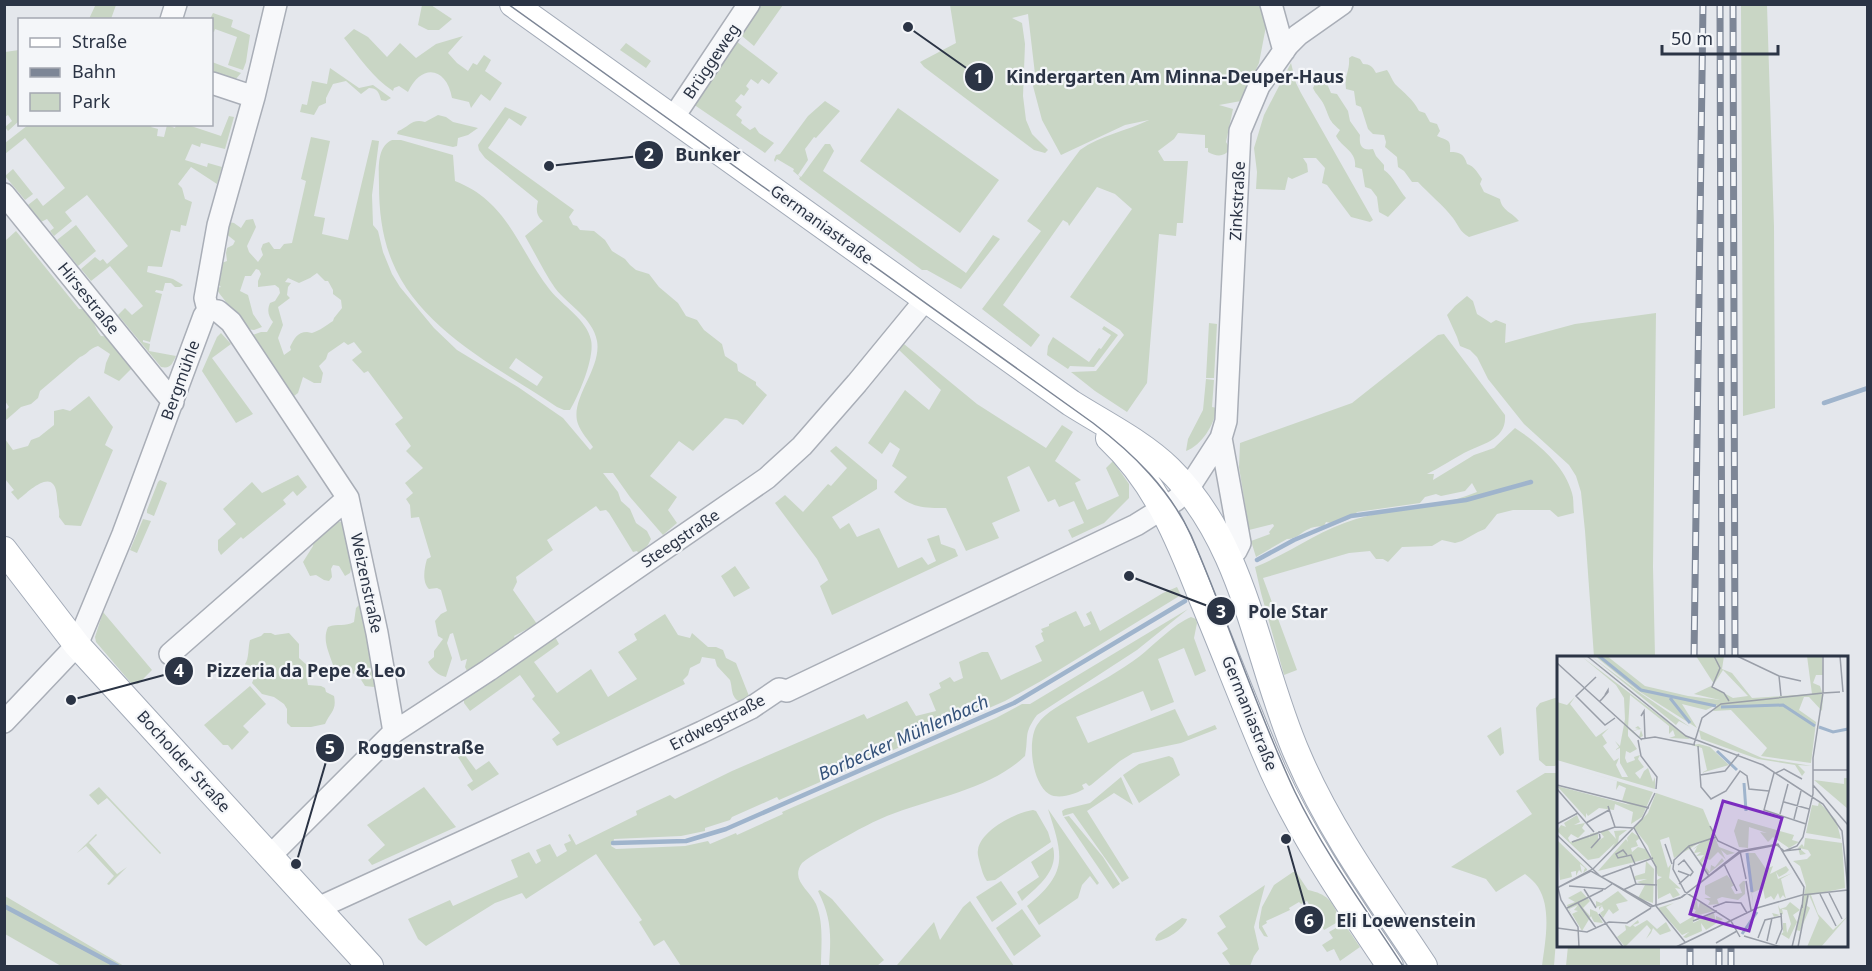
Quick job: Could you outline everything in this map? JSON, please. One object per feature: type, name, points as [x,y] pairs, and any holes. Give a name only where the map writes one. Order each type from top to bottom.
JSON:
[{"type":"main road","name":"Germaniastraße","points":[[513,4],[1071,403],[1141,446],[1168,468],[1176,499],[1184,553],[1285,798],[1317,855],[1390,966]]},
{"type":"main road","name":"Germaniastraße","points":[[1176,499],[1200,506],[1233,551],[1285,726],[1310,783],[1350,854],[1424,966]]},
{"type":"main road","name":"Bocholder Straße","points":[[4,550],[77,645],[370,966]]},
{"type":"street","name":"Bergmühle","points":[[4,722],[77,645],[123,534],[208,310],[205,298],[218,225],[255,97],[276,4]]},
{"type":"street","name":"Brüggeweg","points":[[673,118],[749,4]]},
{"type":"street","points":[[1271,4],[1284,51]]},
{"type":"street","name":"Zinkstraße","points":[[1176,499],[1221,438],[1226,421],[1240,131],[1259,86],[1284,51],[1298,35],[1342,4]]},
{"type":"street","points":[[213,83],[255,97]]},
{"type":"street","name":"Hirsestraße","points":[[4,194],[173,402]]},
{"type":"street","name":"Steegstraße","points":[[394,732],[489,670],[747,492],[784,463],[802,446],[857,383],[926,299]]},
{"type":"street","name":"Weizenstraße","points":[[208,310],[218,311],[231,322],[348,498],[377,633],[394,732]]},
{"type":"street","name":"Zinkstraße","points":[[1221,438],[1233,551]]},
{"type":"street","points":[[170,654],[348,498]]},
{"type":"street","name":"Erdwegstraße","points":[[318,908],[751,708],[779,689],[787,691],[1136,525],[1176,499]]},
{"type":"street","points":[[270,856],[394,732]]},
{"type":"green space","points":[[93,5],[116,5],[111,18],[89,18],[95,6]]},
{"type":"green space","points":[[422,5],[431,5],[452,19],[439,30],[428,30],[418,25]]},
{"type":"green space","points":[[755,5],[783,5],[754,46],[736,31]]},
{"type":"green space","points":[[950,5],[1260,5],[1267,21],[1259,63],[1241,101],[1219,105],[1233,109],[1226,142],[1230,149],[1228,152],[1223,155],[1214,155],[1208,152],[1208,148],[1205,148],[1205,135],[1178,133],[1158,151],[1164,161],[1188,161],[1183,223],[1177,223],[1176,236],[1159,234],[1147,383],[1127,412],[1071,372],[1096,371],[1124,335],[1070,297],[1132,209],[1115,194],[1097,187],[1069,226],[1063,220],[1003,305],[1040,335],[1031,347],[982,309],[1041,231],[1027,221],[1080,150],[1149,120],[1125,125],[1061,155],[1042,120],[1033,86],[1035,74],[1028,14],[1012,18],[1022,23],[1025,44],[1023,96],[1026,120],[1032,134],[1048,150],[1045,153],[1034,150],[920,62],[956,43]]},
{"type":"green space","points":[[1741,5],[1767,5],[1774,227],[1775,408],[1743,416]]},
{"type":"green space","points":[[213,13],[233,20],[231,27],[250,35],[243,70],[228,65],[237,37],[215,29],[213,32],[213,18],[210,18]]},
{"type":"green space","points":[[354,29],[368,37],[387,57],[400,43],[416,58],[436,44],[463,36],[448,53],[468,71],[473,63],[477,65],[484,55],[491,60],[485,71],[502,83],[490,101],[481,94],[471,108],[469,102],[452,98],[445,80],[433,72],[420,76],[408,92],[399,86],[393,91],[373,74],[344,38]]},
{"type":"green space","points":[[736,41],[778,73],[769,84],[762,79],[758,84],[751,79],[746,86],[749,89],[744,96],[741,94],[735,101],[742,107],[736,115],[742,120],[741,123],[750,130],[755,127],[759,133],[774,143],[765,153],[693,104]]},
{"type":"green space","points":[[626,43],[651,61],[646,68],[620,50]]},
{"type":"green space","points":[[18,50],[18,122],[8,131],[5,127],[12,121],[8,115],[5,117],[5,52]]},
{"type":"green space","points":[[1352,56],[1360,59],[1363,64],[1371,66],[1376,73],[1387,70],[1395,84],[1419,111],[1425,113],[1430,122],[1437,124],[1440,131],[1437,136],[1448,141],[1450,152],[1461,154],[1467,164],[1477,172],[1482,179],[1480,184],[1484,192],[1500,199],[1505,209],[1519,221],[1469,237],[1418,182],[1412,182],[1398,167],[1397,157],[1385,147],[1384,135],[1373,134],[1368,129],[1361,107],[1356,105],[1354,91],[1346,89],[1349,58]]},
{"type":"green space","points":[[213,62],[241,73],[235,80],[213,73]]},
{"type":"green space","points":[[1291,63],[1296,83],[1373,220],[1370,222],[1351,217],[1327,185],[1322,183],[1325,168],[1316,158],[1303,158],[1308,172],[1292,179],[1288,177],[1285,190],[1256,189],[1257,172],[1254,148],[1264,115]]},
{"type":"green space","points":[[330,68],[359,88],[373,85],[391,98],[386,101],[381,100],[377,91],[372,88],[361,94],[346,81],[333,84],[326,103],[319,106],[314,115],[300,112],[302,104],[307,105],[312,81],[327,84]]},
{"type":"green space","points":[[1318,78],[1325,79],[1331,93],[1337,94],[1348,111],[1350,121],[1360,135],[1362,146],[1366,149],[1373,149],[1384,165],[1384,170],[1406,198],[1388,217],[1379,212],[1377,197],[1371,189],[1365,187],[1362,169],[1355,167],[1354,157],[1336,136],[1340,130],[1331,121],[1313,88]]},
{"type":"green space","points":[[825,101],[840,111],[805,149],[808,160],[798,175],[801,177],[825,144],[830,144],[834,151],[823,171],[966,273],[993,235],[1000,239],[961,289],[927,270],[922,270],[799,179],[794,169],[777,159],[775,162],[776,155],[780,154],[808,116]]},
{"type":"green space","points":[[505,107],[527,117],[521,126],[509,118],[488,148],[574,210],[569,217],[573,225],[580,230],[594,231],[605,240],[612,251],[636,270],[649,274],[659,287],[678,303],[686,316],[697,320],[704,330],[722,344],[725,356],[737,364],[738,371],[756,382],[756,385],[767,395],[743,425],[737,420],[725,418],[693,451],[679,441],[650,476],[677,497],[668,510],[677,523],[663,535],[630,497],[613,473],[603,473],[618,492],[621,501],[630,509],[636,523],[647,531],[651,539],[648,545],[639,554],[637,551],[633,552],[609,513],[606,510],[600,511],[596,506],[547,540],[553,550],[516,577],[517,582],[513,590],[537,624],[514,636],[517,645],[554,635],[559,644],[534,662],[557,693],[591,669],[608,697],[637,679],[618,652],[637,640],[634,634],[665,614],[678,635],[690,638],[692,633],[708,647],[723,650],[726,658],[736,663],[749,696],[743,703],[734,696],[730,680],[717,666],[715,659],[702,657],[700,663],[690,668],[683,680],[685,684],[557,746],[552,739],[560,733],[532,699],[535,696],[520,675],[470,711],[464,699],[492,678],[469,675],[465,667],[467,659],[461,661],[453,633],[450,634],[447,643],[452,658],[446,677],[436,672],[428,662],[434,657],[434,651],[443,639],[438,636],[435,621],[447,611],[441,590],[429,589],[425,583],[426,563],[431,557],[419,517],[411,518],[410,505],[406,499],[413,493],[405,483],[423,468],[406,451],[411,446],[395,424],[403,418],[368,371],[364,373],[352,360],[362,352],[354,342],[348,345],[344,342],[328,353],[319,366],[323,373],[321,383],[314,383],[303,377],[298,393],[294,396],[286,396],[250,336],[267,332],[273,322],[268,313],[269,306],[280,293],[279,288],[275,285],[258,287],[261,274],[259,270],[256,269],[251,276],[245,276],[240,291],[248,295],[253,314],[262,327],[254,330],[246,329],[242,318],[232,314],[216,288],[221,287],[218,284],[219,264],[227,261],[227,248],[235,241],[225,233],[229,222],[241,228],[246,220],[253,219],[256,227],[247,246],[258,262],[263,255],[261,249],[263,244],[269,242],[274,249],[280,249],[284,244],[292,243],[306,181],[301,179],[311,137],[330,141],[314,216],[325,218],[322,234],[348,240],[372,140],[379,141],[372,195],[373,225],[378,231],[383,252],[400,287],[434,328],[457,350],[563,418],[590,450],[593,447],[579,427],[576,414],[581,394],[595,362],[597,341],[595,333],[591,325],[555,288],[525,236],[543,221],[537,212],[538,201],[485,158],[478,145]],"holes":[[[317,273],[328,281],[333,294],[341,300],[342,308],[333,321],[323,328],[312,333],[304,332],[298,335],[290,347],[291,350],[284,355],[278,338],[283,325],[278,307],[290,298],[287,295],[291,283],[285,282],[288,278],[299,283]]]},
{"type":"green space","points":[[898,108],[999,180],[960,233],[860,161]]},
{"type":"green space","points":[[438,115],[453,122],[478,128],[458,138],[457,146],[453,147],[397,134],[398,131],[414,122],[425,122]]},
{"type":"green space","points":[[229,116],[234,117],[225,149],[201,143],[200,147],[192,144],[185,160],[207,167],[208,163],[222,167],[217,184],[191,167],[178,184],[182,188],[185,199],[192,202],[186,226],[181,225],[180,232],[171,230],[162,267],[148,266],[147,272],[173,279],[183,285],[175,287],[171,283],[165,283],[163,291],[156,290],[155,292],[162,294],[150,342],[143,340],[143,342],[150,344],[149,351],[176,356],[169,367],[161,367],[118,315],[125,308],[132,315],[143,306],[110,266],[91,281],[81,269],[95,257],[100,261],[103,259],[107,264],[128,246],[87,195],[65,212],[72,221],[54,236],[50,231],[54,228],[47,219],[41,222],[28,205],[37,198],[43,206],[65,188],[25,138],[5,154],[5,143],[27,126],[152,126],[158,129],[157,136],[164,137],[167,126],[175,128],[176,126],[191,126],[221,136]]},
{"type":"green space","points":[[392,140],[401,140],[453,155],[455,181],[473,190],[501,214],[550,290],[585,326],[591,340],[591,356],[582,386],[570,410],[557,407],[463,345],[421,307],[405,285],[392,261],[380,214],[379,166],[381,153],[387,143]],"holes":[[[516,358],[543,377],[537,386],[509,368]]]},
{"type":"green space","points":[[13,169],[33,194],[25,200],[5,176]]},
{"type":"green space","points":[[76,225],[96,251],[78,266],[57,240]]},
{"type":"green space","points":[[16,231],[79,309],[88,309],[101,336],[113,337],[133,367],[119,381],[104,373],[110,354],[98,346],[95,347],[40,391],[38,398],[31,404],[21,407],[5,421],[5,411],[9,407],[5,401],[5,241]]},
{"type":"green space","points":[[1467,296],[1473,301],[1477,314],[1491,323],[1496,320],[1506,324],[1505,343],[1575,324],[1656,313],[1653,567],[1655,656],[1594,656],[1585,531],[1581,492],[1576,476],[1569,465],[1524,424],[1488,379],[1477,357],[1470,350],[1460,346],[1447,315]]},
{"type":"green space","points":[[1209,323],[1217,324],[1214,378],[1206,378]]},
{"type":"green space","points":[[1104,326],[1118,335],[1094,367],[1070,366],[1068,369],[1047,355],[1048,346],[1053,337],[1089,362],[1111,335],[1102,329]]},
{"type":"green space","points":[[221,333],[231,344],[212,358],[253,414],[236,423],[202,371]]},
{"type":"green space","points":[[1444,334],[1505,415],[1505,423],[1502,430],[1492,440],[1427,474],[1434,474],[1433,480],[1474,455],[1494,448],[1515,428],[1541,448],[1557,465],[1573,495],[1574,513],[1558,517],[1550,510],[1513,510],[1497,514],[1485,529],[1462,541],[1455,543],[1442,540],[1432,546],[1402,547],[1388,562],[1376,559],[1370,551],[1349,553],[1263,578],[1297,670],[1284,675],[1255,567],[1330,529],[1356,519],[1448,501],[1477,492],[1472,483],[1465,491],[1441,496],[1436,494],[1425,497],[1420,503],[1357,512],[1343,522],[1326,522],[1324,526],[1311,528],[1256,557],[1251,541],[1270,534],[1274,526],[1273,524],[1249,530],[1239,467],[1240,443],[1352,403],[1438,335]]},
{"type":"green space","points":[[904,344],[977,404],[1046,448],[1062,425],[1073,432],[1055,461],[1081,480],[1075,483],[1087,510],[1119,496],[1106,468],[1113,461],[1129,484],[1129,498],[1104,523],[1072,538],[1068,530],[1084,523],[1074,501],[1059,507],[1055,499],[1048,502],[1029,466],[1007,477],[1020,511],[992,523],[999,538],[966,551],[946,508],[918,506],[894,492],[907,477],[892,466],[900,449],[890,442],[882,454],[868,443],[905,390],[929,410],[941,390],[899,350]]},
{"type":"green space","points":[[1206,379],[1214,380],[1212,407],[1217,408],[1210,427],[1202,439],[1186,451],[1188,439],[1203,410]]},
{"type":"green space","points":[[89,396],[113,427],[105,445],[113,450],[81,526],[65,525],[59,517],[55,488],[52,483],[41,483],[18,500],[11,492],[14,490],[5,479],[5,439],[13,450],[28,446],[31,440],[39,437],[54,425],[54,411],[63,409],[70,411]]},
{"type":"green space","points":[[836,446],[877,480],[877,489],[832,517],[840,529],[849,523],[857,537],[879,528],[898,568],[922,557],[928,565],[936,561],[927,539],[939,535],[941,544],[955,549],[958,556],[832,615],[820,586],[828,580],[817,559],[775,503],[785,495],[803,512],[828,484],[831,486],[847,468],[830,451]]},
{"type":"green space","points":[[298,475],[307,487],[297,496],[293,491],[283,500],[286,504],[243,539],[241,537],[221,555],[218,550],[218,540],[236,524],[223,509],[252,482],[262,493]]},
{"type":"green space","points":[[160,480],[167,483],[154,516],[147,513],[147,510]]},
{"type":"green space","points":[[143,519],[151,521],[137,553],[130,550]]},
{"type":"green space","points":[[333,521],[358,529],[354,567],[345,576],[339,566],[333,565],[332,577],[329,581],[316,575],[310,576],[303,562],[313,546],[314,538]]},
{"type":"green space","points":[[735,566],[750,588],[734,597],[721,576]]},
{"type":"green space","points":[[1177,587],[1181,595],[1005,701],[779,800],[777,797],[732,817],[730,820],[705,828],[705,831],[681,836],[614,839],[611,846],[616,849],[685,846],[708,841],[710,844],[736,833],[737,835],[783,814],[782,812],[996,718],[1022,704],[1030,704],[1188,609],[1137,650],[1037,715],[1028,731],[1025,756],[1012,767],[980,784],[880,819],[802,863],[798,874],[799,879],[819,911],[822,935],[821,966],[681,966],[664,940],[654,946],[639,922],[642,920],[596,854],[526,899],[522,893],[495,903],[426,946],[418,939],[408,919],[450,900],[453,906],[518,877],[511,860],[529,852],[536,864],[541,861],[536,850],[550,844],[557,857],[567,851],[564,844],[571,841],[568,835],[570,834],[576,845],[637,815],[636,811],[670,795],[675,799],[732,771],[864,714],[867,719],[907,701],[916,716],[936,711],[929,694],[941,688],[939,683],[950,677],[954,682],[963,678],[959,662],[982,652],[988,652],[1001,680],[1042,661],[1035,646],[1044,641],[1041,629],[1049,624],[1076,611],[1084,627],[1091,624],[1086,614],[1091,611],[1100,631]]},
{"type":"green space","points":[[361,603],[381,685],[374,687],[365,686],[358,675],[333,665],[326,641],[328,627],[354,622],[356,608]]},
{"type":"green space","points":[[103,612],[152,670],[138,684],[131,683],[96,642],[95,637]]},
{"type":"green space","points":[[1191,617],[1196,619],[1194,638],[1206,671],[1195,676],[1184,648],[1158,659],[1174,702],[1151,711],[1143,691],[1076,717],[1088,743],[1175,709],[1188,736],[1215,725],[1217,729],[1181,743],[1133,753],[1091,785],[1086,783],[1082,785],[1084,789],[1076,793],[1067,796],[1049,794],[1039,781],[1033,761],[1032,741],[1041,720],[1055,708],[1140,656],[1171,629]]},
{"type":"green space","points":[[264,633],[275,635],[289,633],[299,644],[299,658],[308,666],[308,685],[321,686],[334,696],[334,708],[325,724],[291,727],[287,723],[287,709],[284,704],[274,697],[262,694],[252,683],[256,673],[248,669],[245,664],[250,640]]},
{"type":"green space","points":[[250,686],[266,704],[243,726],[249,732],[232,750],[228,745],[223,745],[204,725]]},
{"type":"green space","points":[[1557,697],[1557,764],[1555,766],[1546,766],[1539,760],[1536,708],[1540,703]]},
{"type":"green space","points":[[1501,727],[1504,753],[1500,756],[1487,736]]},
{"type":"green space","points":[[464,754],[476,770],[489,761],[499,774],[472,791],[467,785],[473,781],[458,757]]},
{"type":"green space","points":[[1169,756],[1173,758],[1180,775],[1139,803],[1123,775],[1139,764]]},
{"type":"green space","points":[[1545,773],[1557,773],[1557,927],[1554,966],[1542,966],[1546,936],[1545,905],[1538,887],[1532,880],[1525,874],[1496,892],[1486,879],[1451,867],[1532,814],[1516,791]]},
{"type":"green space","points":[[1121,777],[1133,805],[1114,793],[1087,811],[1129,878],[1122,882],[1073,813],[1063,816],[1062,811],[1090,803]]},
{"type":"green space","points":[[99,787],[160,854],[107,798],[98,805],[89,795]]},
{"type":"green space","points":[[424,787],[456,827],[372,865],[368,860],[385,845],[367,825]]},
{"type":"green space","points":[[1048,809],[1099,883],[1097,885],[1090,876],[1082,885],[1078,898],[1039,925],[1027,906],[1050,883],[1059,862],[1057,839]]},
{"type":"green space","points":[[1036,811],[1048,832],[1051,842],[995,880],[987,881],[978,855],[980,843],[1000,824],[1018,814]]},
{"type":"green space","points":[[1069,816],[1103,857],[1120,884],[1113,889],[1064,817]]},
{"type":"green space","points":[[96,834],[89,843],[117,874],[127,867],[109,885],[107,884],[114,876],[86,846],[77,853]]},
{"type":"green space","points":[[1053,847],[1054,856],[1050,871],[1022,901],[1017,892],[1039,877],[1031,862]]},
{"type":"green space","points":[[1296,872],[1308,890],[1328,899],[1339,918],[1336,923],[1324,930],[1307,901],[1301,904],[1299,902],[1289,908],[1290,910],[1266,921],[1267,923],[1262,926],[1268,937],[1264,936],[1259,928],[1262,907],[1274,885]]},
{"type":"green space","points":[[1001,881],[1017,904],[992,922],[976,897]]},
{"type":"green space","points":[[1265,885],[1254,927],[1259,949],[1250,966],[1231,966],[1222,953],[1228,949],[1217,933],[1226,927],[1219,916]]},
{"type":"green space","points":[[820,890],[832,899],[884,960],[877,966],[829,966],[830,928],[818,891]]},
{"type":"green space","points":[[4,896],[124,966],[61,966],[5,934]]},
{"type":"green space","points":[[970,901],[1014,966],[897,965],[934,922],[940,940],[963,907]]},
{"type":"green space","points":[[1022,909],[1041,936],[1014,956],[996,928]]},
{"type":"green space","points":[[1182,918],[1187,919],[1179,930],[1156,941],[1158,934]]},
{"type":"green space","points":[[1343,924],[1360,947],[1340,961],[1334,949],[1327,952],[1322,945],[1333,938],[1329,932]]},
{"type":"green space","points":[[1568,947],[1660,947],[1660,966],[1566,966]]},
{"type":"waterway","name":"Borbecker Mühlenbach","points":[[1824,403],[1868,388]]},
{"type":"waterway","name":"Borbecker Mühlenbach","points":[[1257,560],[1294,540],[1351,516],[1466,500],[1531,482]]},
{"type":"waterway","name":"Borbecker Mühlenbach","points":[[613,843],[686,841],[726,829],[1014,703],[1185,601]]},
{"type":"waterway","name":"Borbecker Mühlenbach","points":[[4,906],[117,966]]},
{"type":"tram line","points":[[508,4],[1093,423],[1123,447],[1149,473],[1172,502],[1191,535],[1295,792],[1333,859],[1403,966]]},
{"type":"railway","points":[[1694,656],[1703,4]]},
{"type":"railway","points":[[1720,4],[1722,656]]},
{"type":"railway","points":[[1733,4],[1735,656]]},
{"type":"railway","points":[[1690,947],[1690,966]]},
{"type":"railway","points":[[1719,947],[1719,966]]},
{"type":"railway","points":[[1731,947],[1731,966]]},
{"type":"place","name":"Kindergarten Am Minna-Deuper-Haus","points":[[908,27]]},
{"type":"place","name":"Bunker","points":[[549,166]]},
{"type":"place","name":"Pole Star","points":[[1129,576]]},
{"type":"place","name":"Pizzeria da Pepe & Leo","points":[[71,700]]},
{"type":"place","name":"Eli Loewenstein","points":[[1286,839]]},
{"type":"place","name":"Roggenstraße","points":[[296,864]]}]
